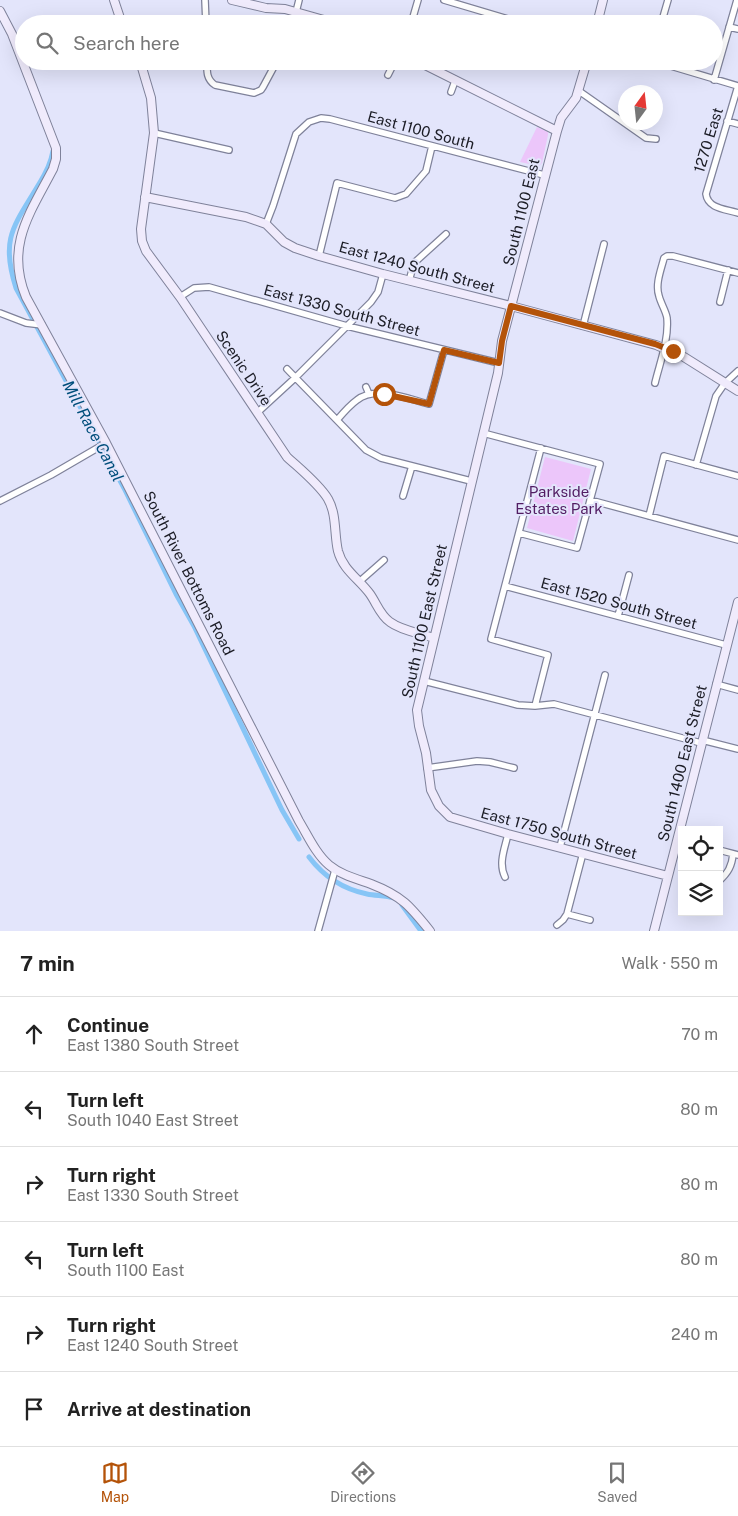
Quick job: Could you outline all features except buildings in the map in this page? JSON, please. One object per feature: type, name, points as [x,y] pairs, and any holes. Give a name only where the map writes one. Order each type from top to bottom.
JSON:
[{"type":"street","points":[[114,0],[119,15]]},
{"type":"street","points":[[205,0],[206,15]]},
{"type":"street","points":[[232,0],[306,15]]},
{"type":"street","points":[[295,15],[299,0]]},
{"type":"street","points":[[414,15],[418,0]]},
{"type":"street","points":[[444,0],[495,15]]},
{"type":"street","points":[[599,15],[603,0]]},
{"type":"street","points":[[664,15],[668,0]]},
{"type":"street","points":[[723,48],[737,0]]},
{"type":"street","name":"South River Bottoms Road","points":[[0,11],[15,42]]},
{"type":"street","points":[[729,27],[738,30]]},
{"type":"street","name":"South River Bottoms Road","points":[[26,70],[56,148],[55,164],[23,227],[17,251],[18,276],[37,325],[299,821],[322,858],[335,870],[389,892],[407,903],[430,931]]},
{"type":"street","name":"Scenic Drive","points":[[143,70],[151,98],[154,133],[141,229],[142,241],[146,252],[180,297],[288,457],[328,498],[334,519],[335,537],[344,565],[370,594],[382,614],[391,623],[434,638]]},
{"type":"street","points":[[207,70],[210,82],[215,85],[254,93],[261,90],[272,70]]},
{"type":"street","points":[[388,75],[390,70]]},
{"type":"street","points":[[434,70],[556,131]]},
{"type":"street","name":"South 1100 East","points":[[483,433],[499,363],[502,341],[544,174],[561,118],[576,98],[584,70]]},
{"type":"street","points":[[682,70],[738,86]]},
{"type":"street","points":[[714,80],[717,70]]},
{"type":"street","points":[[451,92],[456,81]]},
{"type":"street","name":"1270 East","points":[[738,86],[706,194],[707,201],[714,206],[738,213]]},
{"type":"street","points":[[578,91],[646,138],[656,139]]},
{"type":"street","name":"East 1100 South","points":[[266,224],[294,138],[306,124],[317,119],[330,119],[544,174]]},
{"type":"street","points":[[727,121],[738,124]]},
{"type":"street","points":[[154,133],[229,150]]},
{"type":"street","points":[[319,256],[337,183],[395,198],[406,194],[426,171],[432,146]]},
{"type":"street","name":"East 1240 South Street","points":[[145,197],[246,217],[266,224],[284,242],[295,248],[319,256],[664,348],[694,362],[738,391]]},
{"type":"street","points":[[409,281],[414,263],[446,234]]},
{"type":"street","points":[[583,326],[604,244]]},
{"type":"street","points":[[655,383],[664,348],[667,317],[658,295],[658,282],[664,258],[673,256],[738,273]]},
{"type":"street","points":[[720,302],[728,270]]},
{"type":"street","points":[[258,412],[347,326],[378,292],[383,274]]},
{"type":"street","name":"East 1330 South Street","points":[[180,297],[194,288],[209,287],[347,326],[499,363]]},
{"type":"street","points":[[0,312],[37,325]]},
{"type":"street","points":[[337,420],[357,399],[369,394],[384,394],[429,404],[444,350]]},
{"type":"street","points":[[287,369],[366,450],[381,458],[471,481]]},
{"type":"street","points":[[696,465],[716,396],[724,383],[738,372]]},
{"type":"street","points":[[366,387],[369,394]]},
{"type":"street","points":[[483,433],[600,464],[577,548],[520,532]]},
{"type":"street","name":"South 1100 East Street","points":[[446,812],[439,806],[431,790],[426,753],[419,726],[418,710],[483,433]]},
{"type":"street","points":[[0,501],[51,475],[102,445]]},
{"type":"street","points":[[534,706],[548,655],[491,639],[541,448]]},
{"type":"street","points":[[649,516],[664,456],[738,476]]},
{"type":"street","points":[[404,496],[412,466]]},
{"type":"street","points":[[590,500],[738,540]]},
{"type":"street","points":[[359,582],[384,560]]},
{"type":"street","points":[[618,616],[629,575]]},
{"type":"street","name":"East 1520 South Street","points":[[505,586],[726,645]]},
{"type":"street","name":"South 1400 East Street","points":[[683,826],[701,741],[738,602]]},
{"type":"street","points":[[560,847],[605,675]]},
{"type":"street","points":[[424,681],[518,705],[554,704],[738,749]]},
{"type":"street","points":[[716,684],[738,690]]},
{"type":"street","points":[[427,768],[477,762],[490,762],[514,768]]},
{"type":"street","name":"East 1750 South Street","points":[[446,812],[450,817],[467,823],[668,876]]},
{"type":"street","points":[[505,876],[501,870],[501,864],[508,834]]},
{"type":"street","name":"South 1400 East Street","points":[[654,931],[678,845]]},
{"type":"street","points":[[723,851],[736,854],[727,873],[723,877]]},
{"type":"street","points":[[557,925],[567,914],[583,853]]},
{"type":"street","points":[[318,931],[335,870]]},
{"type":"street","points":[[567,914],[590,920]]},
{"type":"green space","points":[[537,127],[548,132],[542,163],[539,166],[520,162]]},
{"type":"green space","name":"Parkside Estates Park","points":[[545,457],[591,469],[573,541],[527,528]]},
{"type":"waterway","name":"Mill Race Canal","points":[[53,151],[46,172],[12,233],[9,257],[16,288],[124,488],[176,594],[194,626],[282,810],[299,839]]},
{"type":"waterway","name":"Mill Race Canal","points":[[309,857],[321,871],[350,889],[394,898]]},
{"type":"waterway","name":"Mill Race Canal","points":[[402,905],[421,931]]},
{"type":"route","points":[[384,394],[429,404],[444,350],[499,363],[502,341],[511,306],[655,344],[673,351]]}]
